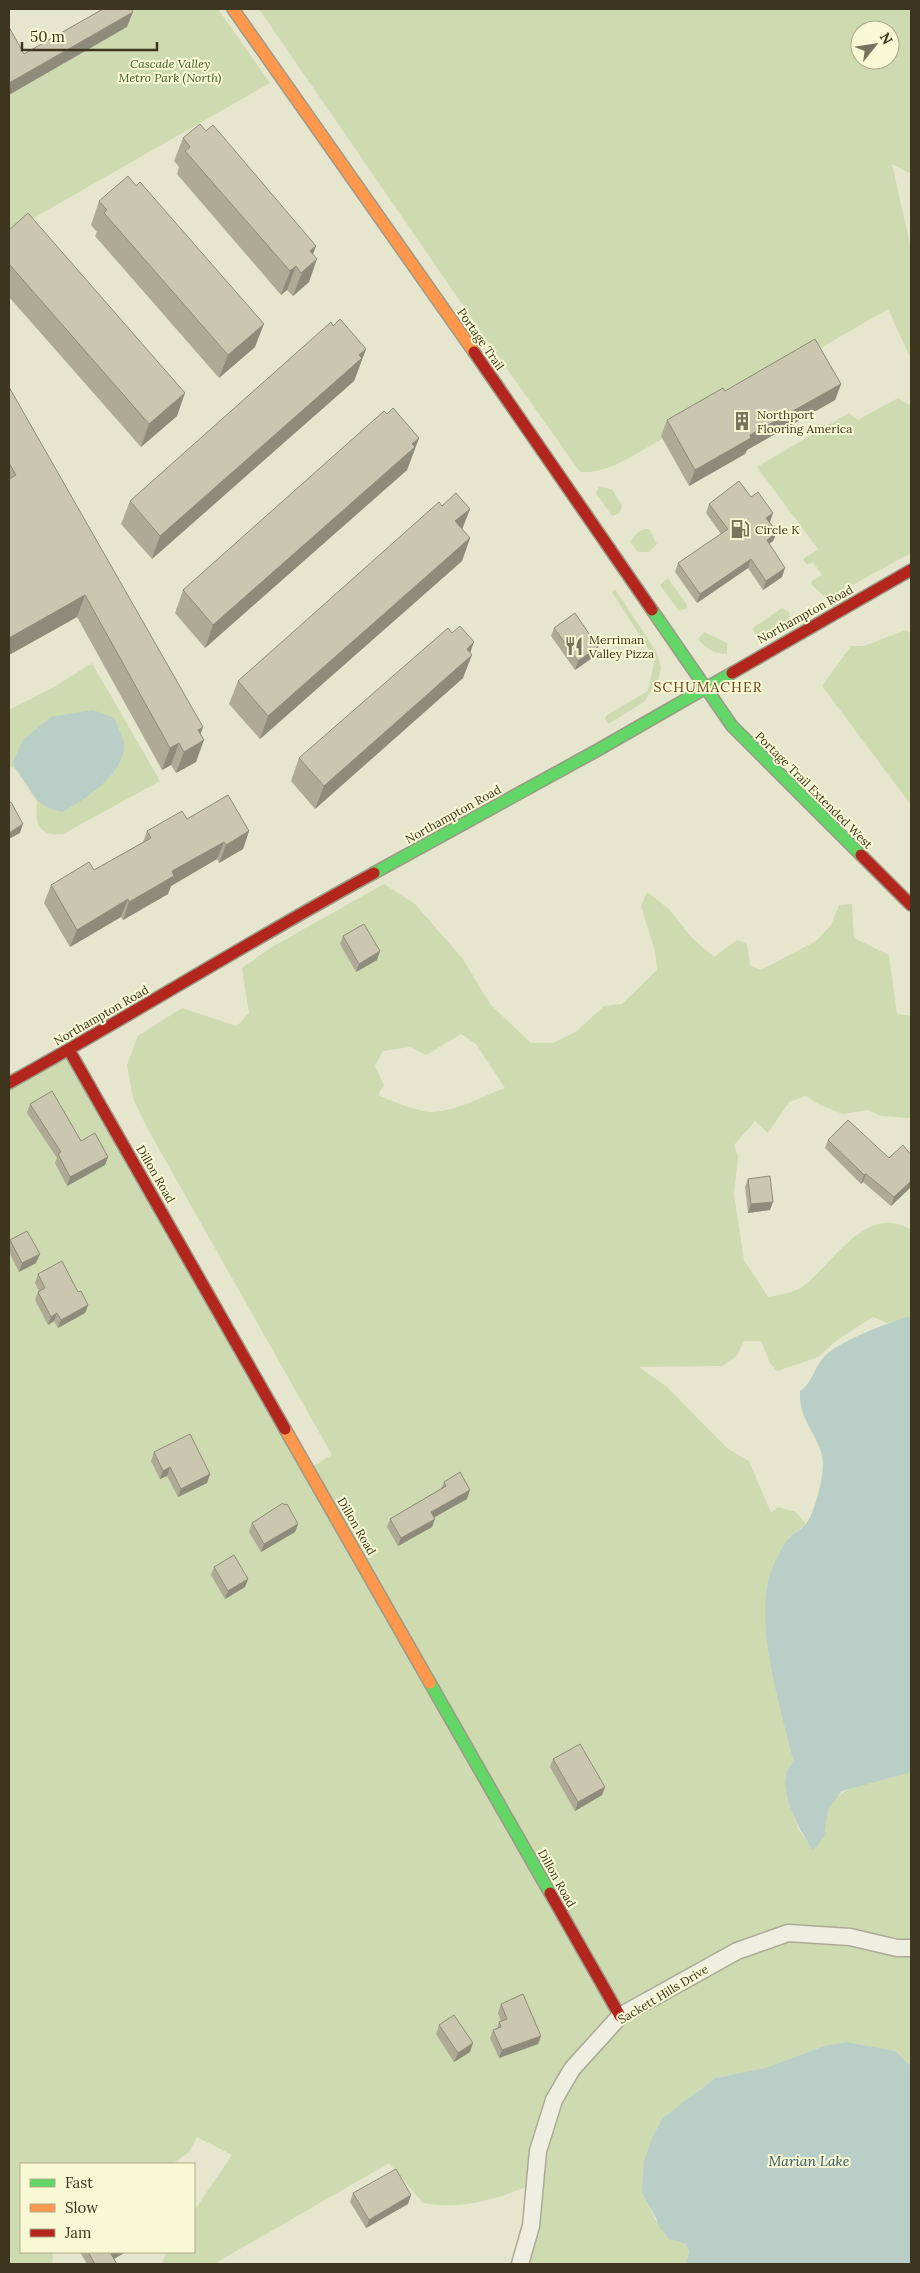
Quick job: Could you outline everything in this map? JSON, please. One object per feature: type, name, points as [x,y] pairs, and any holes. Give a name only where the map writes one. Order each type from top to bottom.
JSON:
[{"type":"street","name":"Portage Trail","points":[[233,9],[706,686]]},
{"type":"street","name":"Northampton Road","points":[[9,1083],[69,1050],[295,916],[596,751],[706,686],[911,570]]},
{"type":"street","name":"Portage Trail Extended West","points":[[706,686],[732,726],[911,906]]},
{"type":"street","name":"Dillon Road","points":[[69,1050],[620,2016]]},
{"type":"street","name":"Sackett Hills Drive","points":[[520,2264],[531,2226],[538,2151],[554,2100],[572,2069],[620,2016],[737,1951],[788,1932],[850,1937],[897,1948],[911,1948]]},
{"type":"green space","name":"Cascade Valley Metro Park (North)","points":[[117,9],[218,9],[270,83],[9,232],[9,95],[127,27]]},
{"type":"green space","points":[[259,9],[911,9],[911,174],[892,164],[911,248],[911,359],[888,309],[719,407],[661,436],[662,439],[623,461],[602,470],[580,472]]},
{"type":"green space","points":[[898,398],[911,406],[911,553],[827,599],[811,584],[812,581],[822,575],[813,562],[807,565],[803,559],[818,549],[757,467],[849,413],[858,420]]},
{"type":"green space","points":[[599,487],[612,489],[622,506],[620,513],[612,516],[596,493]]},
{"type":"green space","points":[[649,529],[657,544],[649,552],[638,552],[630,542],[638,532]]},
{"type":"green space","points":[[668,578],[687,605],[687,608],[679,611],[660,585]]},
{"type":"green space","points":[[615,589],[656,651],[661,667],[659,678],[644,702],[608,724],[605,719],[606,716],[648,691],[655,659],[612,592]]},
{"type":"green space","points":[[782,608],[789,612],[790,620],[760,637],[755,634],[753,628]]},
{"type":"green space","points":[[906,630],[911,634],[911,805],[822,686],[851,646],[864,646]]},
{"type":"green space","points":[[704,632],[727,643],[727,654],[715,652],[704,646],[698,639]]},
{"type":"green space","points":[[92,663],[160,781],[63,834],[48,833],[37,822],[37,801],[15,768],[9,767],[9,710],[56,686]]},
{"type":"green space","points":[[384,884],[415,904],[462,958],[491,1005],[531,1043],[553,1043],[577,1031],[604,1006],[622,1004],[657,970],[655,951],[641,906],[647,892],[669,909],[692,938],[714,957],[737,940],[747,944],[750,965],[761,970],[816,941],[831,925],[839,905],[852,904],[854,938],[889,955],[897,1014],[911,1016],[911,1118],[881,1116],[868,1110],[843,1114],[820,1105],[806,1096],[789,1102],[768,1133],[755,1121],[734,1145],[738,1156],[734,1195],[744,1260],[768,1297],[802,1287],[851,1240],[865,1230],[879,1224],[895,1223],[911,1230],[911,1316],[887,1323],[873,1317],[837,1340],[818,1357],[777,1371],[770,1363],[761,1341],[744,1341],[737,1356],[722,1366],[639,1367],[667,1387],[728,1449],[749,1461],[771,1513],[778,1507],[796,1512],[806,1524],[788,1538],[773,1671],[793,1760],[785,1775],[789,1803],[799,1830],[813,1850],[822,1835],[827,1811],[832,1802],[840,1795],[863,1783],[911,1772],[911,2066],[896,2051],[847,2042],[824,2046],[765,2068],[715,2078],[697,2091],[642,2193],[664,2233],[672,2239],[686,2244],[689,2252],[686,2264],[520,2264],[533,2184],[506,2195],[479,2202],[452,2205],[423,2203],[389,2163],[214,2264],[162,2264],[166,2253],[195,2253],[195,2210],[232,2155],[197,2137],[189,2152],[173,2163],[20,2163],[20,2253],[53,2253],[52,2264],[9,2264],[9,1083],[69,1050],[308,1469],[332,1455],[146,1126],[133,1098],[127,1065],[138,1036],[182,1008],[237,1026],[249,1013],[242,968],[272,947]],"holes":[[[461,1034],[476,1044],[505,1088],[451,1109],[427,1112],[378,1095],[384,1085],[375,1066],[383,1051],[410,1047],[426,1055]]]},
{"type":"water","points":[[93,710],[114,718],[124,744],[123,755],[111,775],[92,793],[62,812],[52,809],[34,796],[13,762],[23,740],[51,717]]},
{"type":"water","points":[[911,1316],[911,1772],[842,1791],[828,1809],[824,1837],[813,1850],[798,1825],[786,1793],[786,1774],[793,1760],[771,1664],[765,1613],[767,1590],[772,1569],[788,1539],[804,1526],[809,1519],[818,1496],[821,1480],[822,1456],[803,1413],[800,1403],[800,1391],[808,1384],[821,1361],[831,1351],[865,1333]]},
{"type":"water","name":"Marian Lake","points":[[847,2042],[896,2051],[911,2066],[911,2264],[686,2264],[689,2252],[686,2244],[669,2239],[659,2227],[642,2193],[644,2161],[653,2136],[663,2118],[715,2078],[765,2068],[824,2046]]},
{"type":"building","points":[[103,9],[131,9],[133,12],[9,83],[9,27],[24,54]]},
{"type":"building","points":[[200,124],[206,131],[213,125],[316,246],[310,251],[317,259],[301,273],[296,266],[290,271],[185,151],[190,147],[183,138]]},
{"type":"building","points":[[128,176],[136,186],[140,182],[264,324],[228,355],[104,213],[107,210],[99,201]]},
{"type":"building","points":[[28,213],[185,393],[149,424],[9,264],[9,230]]},
{"type":"building","points":[[340,319],[366,349],[359,355],[362,358],[160,536],[130,501],[331,322],[333,326]]},
{"type":"building","name":"Northport Flooring America","points":[[815,339],[841,384],[750,435],[751,438],[695,470],[667,420],[723,388],[725,391]]},
{"type":"building","points":[[9,387],[203,727],[198,730],[204,740],[184,752],[179,743],[170,748],[85,595],[9,638],[9,479],[16,475],[9,463]]},
{"type":"building","points":[[393,408],[419,438],[412,444],[415,447],[213,625],[183,590],[384,411],[387,414]]},
{"type":"building","points":[[739,481],[751,497],[758,492],[773,513],[766,518],[777,532],[767,540],[785,568],[766,581],[751,559],[700,594],[678,563],[728,529],[709,504]]},
{"type":"building","points":[[456,493],[470,509],[455,521],[470,538],[268,716],[238,681],[439,502],[442,506]]},
{"type":"building","name":"Merriman Valley Pizza","points":[[575,613],[598,647],[578,661],[554,628]]},
{"type":"building","points":[[460,626],[474,642],[467,649],[472,655],[324,786],[299,758],[448,628],[452,633]]},
{"type":"building","points":[[228,795],[249,831],[226,845],[224,842],[172,871],[174,876],[129,902],[128,899],[77,930],[51,885],[89,862],[94,870],[151,838],[147,831],[182,811],[187,819]]},
{"type":"building","points":[[11,802],[23,824],[9,833],[9,803]]},
{"type":"building","points":[[364,924],[380,951],[359,964],[343,936]]},
{"type":"building","points":[[52,1091],[81,1141],[95,1133],[108,1157],[70,1177],[58,1154],[61,1152],[30,1104]]},
{"type":"building","points":[[848,1120],[889,1158],[903,1145],[911,1155],[911,1181],[894,1197],[866,1174],[864,1175],[828,1140]]},
{"type":"building","points":[[770,1176],[773,1202],[751,1204],[748,1179]]},
{"type":"building","points":[[27,1231],[40,1254],[22,1263],[10,1240]]},
{"type":"building","points":[[62,1261],[78,1292],[81,1291],[88,1305],[61,1320],[57,1313],[51,1317],[38,1292],[45,1288],[38,1274]]},
{"type":"building","points":[[190,1434],[210,1474],[181,1489],[170,1467],[163,1471],[154,1452]]},
{"type":"building","points":[[460,1472],[470,1490],[431,1512],[435,1519],[401,1538],[390,1519],[446,1486],[444,1482]]},
{"type":"building","points":[[283,1503],[284,1505],[287,1504],[298,1524],[264,1544],[252,1523]]},
{"type":"building","points":[[234,1555],[248,1579],[228,1591],[214,1567]]},
{"type":"building","points":[[580,1744],[605,1787],[578,1802],[553,1759]]},
{"type":"building","points":[[523,1994],[541,2036],[502,2050],[493,2030],[501,2027],[499,2022],[507,2019],[501,2004]]},
{"type":"building","points":[[454,2015],[473,2043],[458,2053],[439,2025]]},
{"type":"building","points":[[396,2169],[411,2195],[369,2220],[353,2193]]},
{"type":"building","points":[[89,2253],[112,2253],[111,2254],[117,2264],[95,2264]]},
{"type":"traffic: fast","points":[[652,610],[732,726],[861,855]]},
{"type":"traffic: fast","points":[[374,873],[596,751],[732,673]]},
{"type":"traffic: fast","points":[[430,1683],[550,1893]]},
{"type":"traffic: slow","points":[[233,9],[474,352]]},
{"type":"traffic: slow","points":[[285,1429],[430,1683]]},
{"type":"traffic: jam","points":[[474,352],[652,610]]},
{"type":"traffic: jam","points":[[732,673],[911,570]]},
{"type":"traffic: jam","points":[[861,855],[911,905]]},
{"type":"traffic: jam","points":[[9,1083],[374,873]]},
{"type":"traffic: jam","points":[[69,1050],[285,1429]]},
{"type":"traffic: jam","points":[[550,1893],[620,2016]]},
{"type":"place","name":"Northport Flooring America","points":[[742,421]]},
{"type":"place","name":"Circle K","points":[[740,529]]},
{"type":"place","name":"Merriman Valley Pizza","points":[[574,646]]},
{"type":"district","name":"SCHUMACHER","points":[[708,687]]}]
